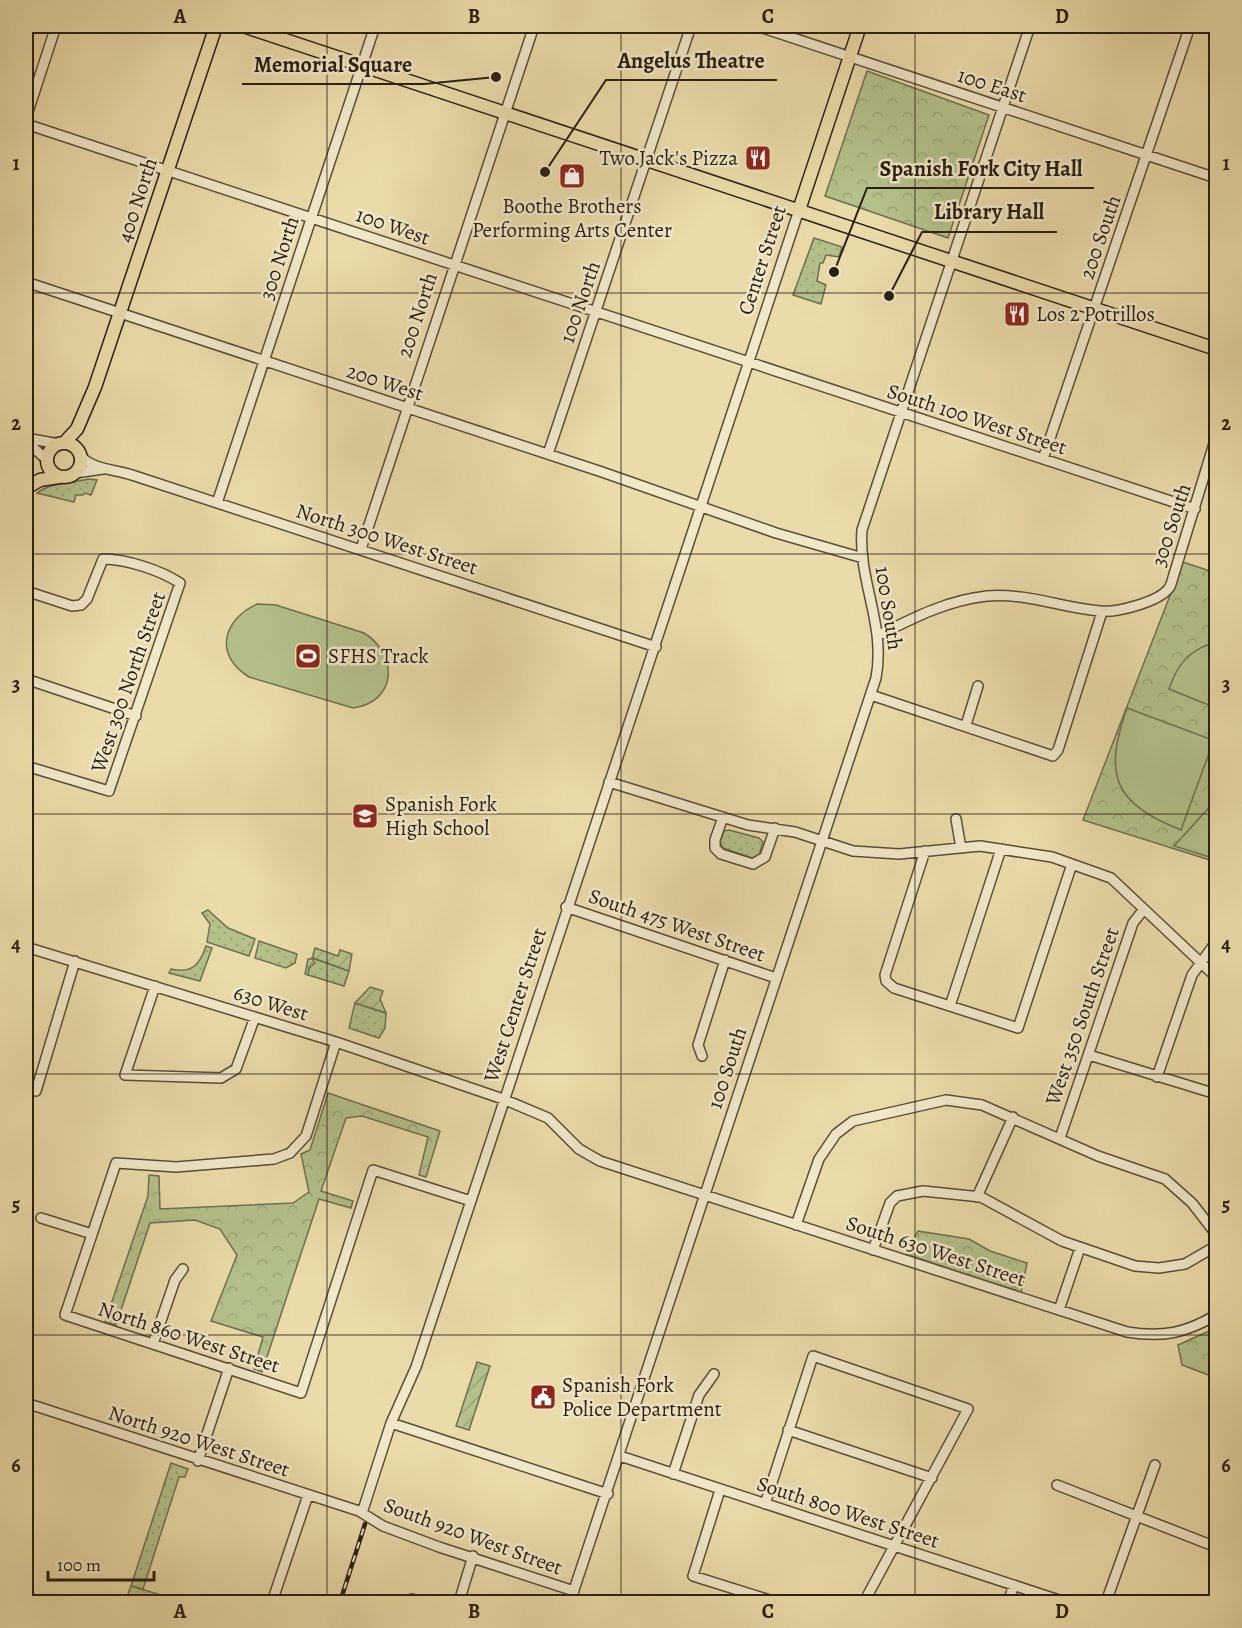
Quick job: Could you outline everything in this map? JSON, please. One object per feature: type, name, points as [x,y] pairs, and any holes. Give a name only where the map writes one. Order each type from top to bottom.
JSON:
[{"type":"highway","points":[[26,1597],[28,1602]]},
{"type":"main road","name":"400 North","points":[[78,452],[95,387],[216,26]]},
{"type":"main road","points":[[243,26],[1216,349]]},
{"type":"main road","name":"Center Street","points":[[799,210],[860,26]]},
{"type":"main road","name":"400 North","points":[[62,444],[77,429],[95,387]]},
{"type":"main road","points":[[62,444],[78,452],[80,464],[75,473],[40,480],[26,487],[47,461],[51,450],[62,444]]},
{"type":"main road","points":[[47,461],[51,471],[59,477]]},
{"type":"street","points":[[26,118],[56,26]]},
{"type":"street","name":"300 North","points":[[217,503],[375,26]]},
{"type":"street","name":"200 North","points":[[361,549],[534,26]]},
{"type":"street","name":"100 North","points":[[548,454],[691,26]]},
{"type":"street","name":"100 East","points":[[757,26],[1216,178]]},
{"type":"street","name":"100 South","points":[[570,1602],[608,1494],[704,1195],[871,694],[879,660],[879,634],[862,558],[861,547],[866,515],[1030,26]]},
{"type":"street","name":"200 South","points":[[1043,459],[1190,26]]},
{"type":"street","name":"100 West","points":[[26,124],[748,363]]},
{"type":"street","name":"Center Street","points":[[702,507],[799,210]]},
{"type":"street","name":"200 West","points":[[26,282],[732,517],[862,558]]},
{"type":"street","name":"South 100 West Street","points":[[748,363],[1195,509]]},
{"type":"street","name":"300 South","points":[[1102,612],[1147,602],[1169,589],[1216,437]]},
{"type":"street","points":[[26,440],[62,444]]},
{"type":"street","points":[[26,440],[47,461]]},
{"type":"street","points":[[78,452],[87,461],[105,469]]},
{"type":"street","points":[[75,473],[105,469]]},
{"type":"street","name":"North 300 West Street","points":[[105,469],[132,475],[656,647]]},
{"type":"street","name":"West Center Street","points":[[362,1513],[391,1423],[416,1367],[566,907],[702,507]]},
{"type":"street","name":"West 300 North Street","points":[[26,591],[72,606],[81,605],[87,599],[103,559],[113,559],[171,577],[180,583],[109,791],[99,791],[26,766]]},
{"type":"street","points":[[871,694],[1053,756],[1058,750],[1102,612],[1027,597],[986,596],[949,603],[879,634]]},
{"type":"street","points":[[26,679],[136,716]]},
{"type":"street","points":[[966,725],[978,686]]},
{"type":"street","points":[[609,782],[748,825],[775,828],[870,853],[980,846],[1036,852],[1111,878],[1216,977]]},
{"type":"street","points":[[723,817],[715,840],[715,848],[721,854],[753,864],[765,857],[775,828]]},
{"type":"street","points":[[956,819],[961,848]]},
{"type":"street","points":[[950,1006],[1001,849]]},
{"type":"street","points":[[926,851],[887,969],[886,981],[894,988],[1018,1028],[1072,864]]},
{"type":"street","name":"South 475 West Street","points":[[566,907],[776,978]]},
{"type":"street","name":"West 350 South Street","points":[[1060,1138],[1133,923],[1144,909]]},
{"type":"street","points":[[1157,1077],[1192,975],[1216,942]]},
{"type":"street","name":"630 West","points":[[26,946],[336,1042],[503,1099],[548,1118],[579,1149],[600,1161],[704,1195]]},
{"type":"street","points":[[702,1056],[698,1045],[725,960]]},
{"type":"street","points":[[36,1091],[75,961]]},
{"type":"street","points":[[155,986],[125,1075],[221,1078],[236,1069],[255,1017]]},
{"type":"street","points":[[41,1218],[92,1234],[116,1163],[153,1167],[199,1166],[274,1159],[294,1150],[308,1131],[336,1042]]},
{"type":"street","points":[[1089,1055],[1216,1094]]},
{"type":"street","points":[[796,1225],[819,1160],[836,1134],[853,1120],[885,1111],[946,1100],[982,1105],[1098,1156],[1165,1179],[1192,1203],[1216,1234]]},
{"type":"street","points":[[977,1197],[1013,1117]]},
{"type":"street","name":"North 860 West Street","points":[[92,1234],[65,1315],[301,1393],[373,1170],[471,1201]]},
{"type":"street","points":[[873,1250],[887,1211],[897,1196],[923,1191],[977,1197],[1080,1248],[1135,1266],[1168,1267],[1185,1264],[1216,1246]]},
{"type":"street","name":"South 630 West Street","points":[[704,1195],[1127,1332],[1157,1336],[1186,1331],[1216,1315]]},
{"type":"street","points":[[1059,1310],[1080,1248]]},
{"type":"street","points":[[153,1344],[175,1281],[183,1269]]},
{"type":"street","points":[[765,1504],[813,1356],[968,1409],[864,1602]]},
{"type":"street","points":[[198,1461],[229,1368]]},
{"type":"street","points":[[673,1474],[699,1395],[714,1374]]},
{"type":"street","name":"North 920 West Street","points":[[26,1403],[362,1513]]},
{"type":"street","points":[[391,1423],[608,1494]]},
{"type":"street","points":[[788,1430],[932,1478]]},
{"type":"street","name":"South 800 West Street","points":[[620,1456],[1065,1602]]},
{"type":"street","points":[[1106,1602],[1135,1515],[1155,1465]]},
{"type":"street","points":[[1057,1485],[1216,1547]]},
{"type":"street","points":[[720,1490],[693,1576],[776,1602]]},
{"type":"street","points":[[272,1602],[308,1494]]},
{"type":"street","name":"South 920 West Street","points":[[362,1513],[383,1526],[574,1591]]},
{"type":"street","points":[[459,1602],[473,1557]]},
{"type":"street","points":[[1008,1602],[1014,1586]]},
{"type":"street","points":[[412,1601],[423,1602]]},
{"type":"green space","points":[[867,71],[989,115],[948,238],[825,196]]},
{"type":"green space","points":[[814,238],[842,247],[839,257],[826,255],[823,263],[820,263],[817,281],[826,285],[821,304],[793,295]]},
{"type":"green space","points":[[88,479],[97,480],[91,495],[85,493],[76,495],[74,502],[37,493],[54,485]]},
{"type":"green space","points":[[1183,562],[1216,573],[1216,862],[1083,820]]},
{"type":"green space","name":"SFHS Track","points":[[257,604],[276,605],[364,633],[375,642],[388,665],[385,687],[378,697],[368,704],[353,708],[249,677],[231,659],[227,649],[227,639],[236,619]]},
{"type":"green space","points":[[1210,644],[1216,644],[1216,708],[1169,689],[1184,661],[1195,651]]},
{"type":"green space","points":[[1127,708],[1210,739],[1212,745],[1181,830],[1158,820],[1141,809],[1128,797],[1120,784],[1116,769],[1116,752]]},
{"type":"green space","points":[[1216,800],[1216,859],[1174,846]]},
{"type":"green space","points":[[729,830],[759,838],[763,842],[759,855],[752,858],[723,848],[720,842],[724,831]]},
{"type":"green space","points":[[208,910],[228,928],[255,939],[249,956],[207,942],[210,924],[202,913]]},
{"type":"green space","points":[[259,941],[297,954],[295,963],[286,968],[255,958]]},
{"type":"green space","points":[[206,946],[212,948],[200,981],[169,973],[171,969],[184,970],[194,966],[201,958]]},
{"type":"green space","points":[[315,948],[338,956],[340,950],[352,954],[349,971],[313,958],[314,964],[309,968],[308,975],[305,974],[308,959],[312,959]]},
{"type":"green space","points":[[312,958],[349,971],[344,986],[308,975],[309,968],[314,962]]},
{"type":"green space","points":[[370,987],[383,991],[380,999],[386,1013],[355,1003]]},
{"type":"green space","points":[[355,1003],[386,1013],[385,1028],[379,1038],[349,1028]]},
{"type":"green space","points":[[328,1093],[440,1131],[426,1177],[419,1175],[428,1137],[362,1116],[346,1118],[321,1191],[353,1201],[351,1208],[319,1199],[262,1372],[254,1369],[263,1337],[211,1321],[237,1255],[220,1229],[195,1220],[150,1223],[116,1325],[105,1322],[148,1196],[149,1175],[159,1176],[160,1209],[293,1203],[309,1192],[301,1154],[310,1150]]},
{"type":"green space","points":[[918,1231],[969,1239],[990,1251],[1027,1263],[1021,1293],[906,1254]]},
{"type":"green space","points":[[1216,1328],[1216,1378],[1182,1365],[1178,1345]]},
{"type":"green space","points":[[477,1362],[490,1366],[469,1430],[456,1426]]},
{"type":"green space","points":[[171,1463],[188,1469],[185,1477],[179,1477],[143,1589],[131,1586]]},
{"type":"green space","points":[[131,1586],[184,1602],[125,1602]]},
{"type":"railway","points":[[340,1602],[365,1524]]},
{"type":"place","name":"Memorial Square","points":[[496,77]]},
{"type":"place","name":"Two Jack's Pizza","points":[[758,158]]},
{"type":"place","name":"Angelus Theatre","points":[[545,172]]},
{"type":"place","name":"Boothe Brothers Performing Arts Center","points":[[572,176]]},
{"type":"place","name":"Spanish Fork City Hall","points":[[834,272]]},
{"type":"place","name":"Library Hall","points":[[889,296]]},
{"type":"place","name":"Los 2 Potrillos","points":[[1017,314]]},
{"type":"place","name":"SFHS Track","points":[[308,656]]},
{"type":"place","name":"Spanish Fork High School","points":[[365,816]]},
{"type":"place","name":"Spanish Fork Police Department","points":[[543,1397]]}]
